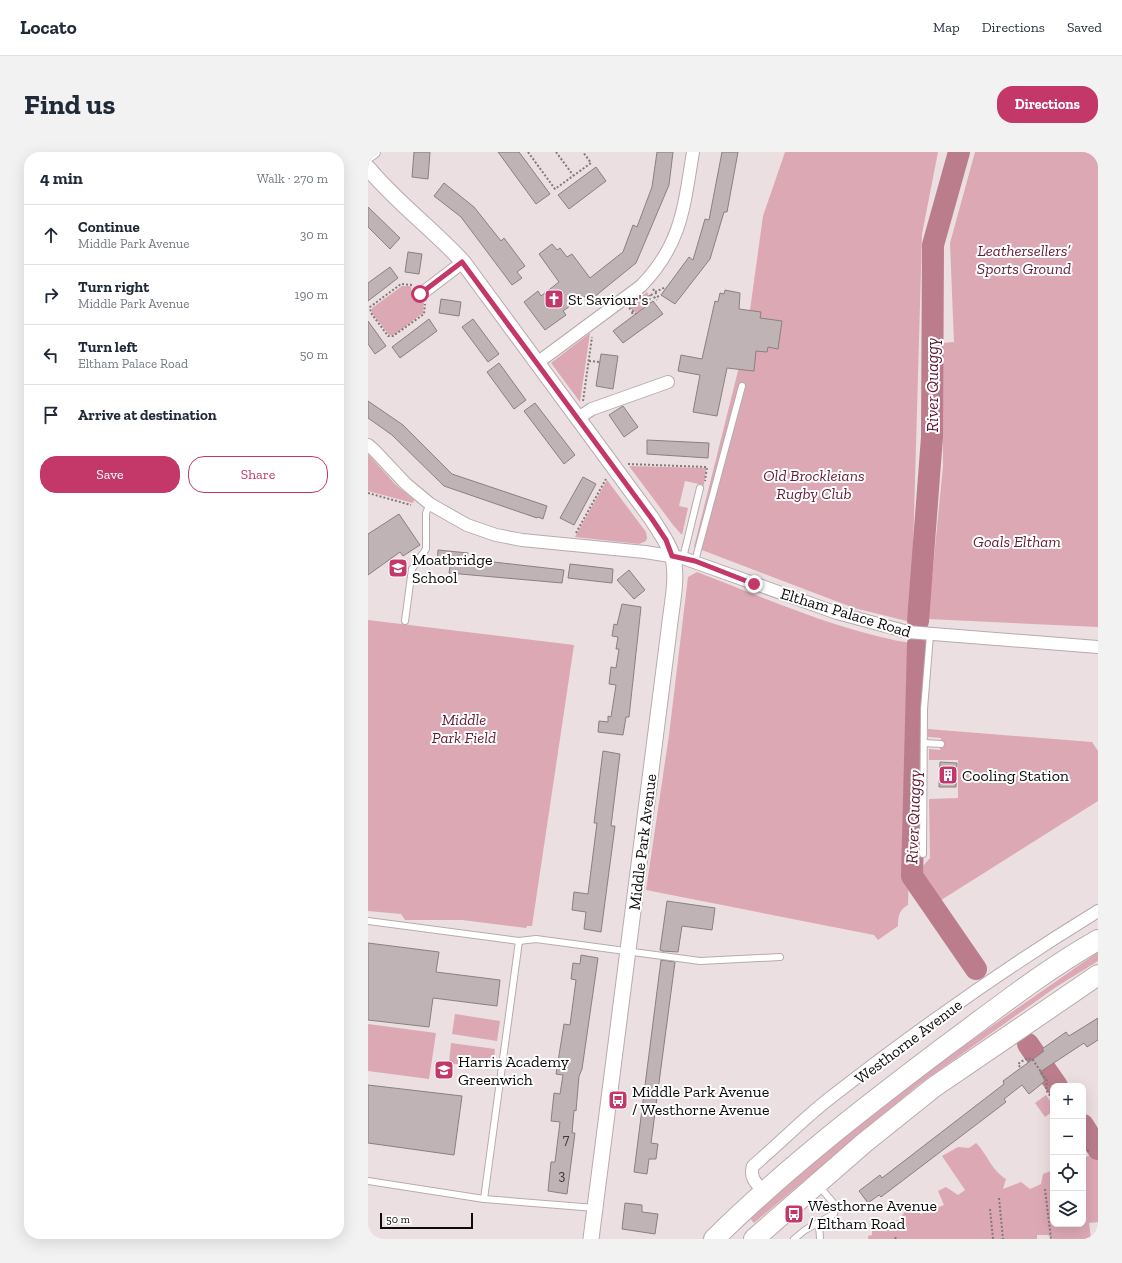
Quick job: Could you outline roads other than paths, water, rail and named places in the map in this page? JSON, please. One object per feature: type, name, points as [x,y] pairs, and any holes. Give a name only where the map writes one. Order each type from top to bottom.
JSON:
[{"type":"highway","name":"Westhorne Avenue","points":[[714,1239],[760,1188],[982,1019],[1078,951],[1098,940]]},
{"type":"highway","points":[[754,1239],[816,1183],[934,1088],[1098,975]]},
{"type":"street","points":[[368,156],[374,152]]},
{"type":"street","points":[[537,363],[641,286],[655,271],[667,254],[682,219],[693,152]]},
{"type":"street","name":"Middle Park Avenue","points":[[368,168],[392,195],[432,230],[462,262],[659,530],[684,558],[674,583],[591,1239]]},
{"type":"street","points":[[421,293],[462,262]]},
{"type":"street","points":[[578,418],[592,409],[668,382]]},
{"type":"street","name":"Eltham Palace Road","points":[[368,445],[406,484],[430,504],[467,525],[496,535],[522,540],[684,558],[817,606],[908,632],[930,635],[1098,647]]},
{"type":"street","name":"Westhorne Avenue","points":[[760,1188],[751,1172],[753,1166],[830,1099],[970,995],[1031,952],[1098,911]]},
{"type":"lane","points":[[684,558],[742,386]]},
{"type":"lane","points":[[684,558],[700,488]]},
{"type":"lane","points":[[405,621],[412,569],[426,549],[426,513],[430,504]]},
{"type":"lane","points":[[923,854],[924,709],[930,635]]},
{"type":"lane","points":[[924,743],[941,744]]},
{"type":"lane","points":[[368,921],[519,941],[536,939],[700,961],[780,957]]},
{"type":"lane","points":[[484,1199],[519,941]]},
{"type":"lane","points":[[368,1180],[484,1199],[595,1208]]},
{"type":"lane","points":[[794,1239],[805,1230],[834,1214],[836,1206],[816,1183]]},
{"type":"lane","points":[[819,1223],[820,1238]]},
{"type":"waterway","name":"River Quaggy","points":[[918,621],[932,437],[933,245],[959,152]]},
{"type":"waterway","name":"River Quaggy","points":[[918,644],[912,876],[976,969]]},
{"type":"waterway","name":"River Quaggy","points":[[1028,1044],[1055,1083]]},
{"type":"waterway","name":"River Quaggy","points":[[1086,1130],[1098,1149]]},
{"type":"place","name":"St Saviour's","points":[[554,299]]},
{"type":"place","name":"Moatbridge School","points":[[398,568]]},
{"type":"place","name":"Cooling Station","points":[[948,775]]},
{"type":"place","name":"Harris Academy Greenwich","points":[[444,1070]]},
{"type":"place","name":"Middle Park Avenue / Westhorne Avenue","points":[[618,1100]]},
{"type":"place","name":"Westhorne Avenue / Eltham Road","points":[[794,1214]]},
{"type":"park label","name":"Leathersellers’ Sports Ground","points":[[1024,259]]},
{"type":"park label","name":"Old Brockleians Rugby Club","points":[[814,484]]},
{"type":"park label","name":"Goals Eltham","points":[[1017,541]]},
{"type":"park label","name":"Middle Park Field","points":[[464,728]]}]
